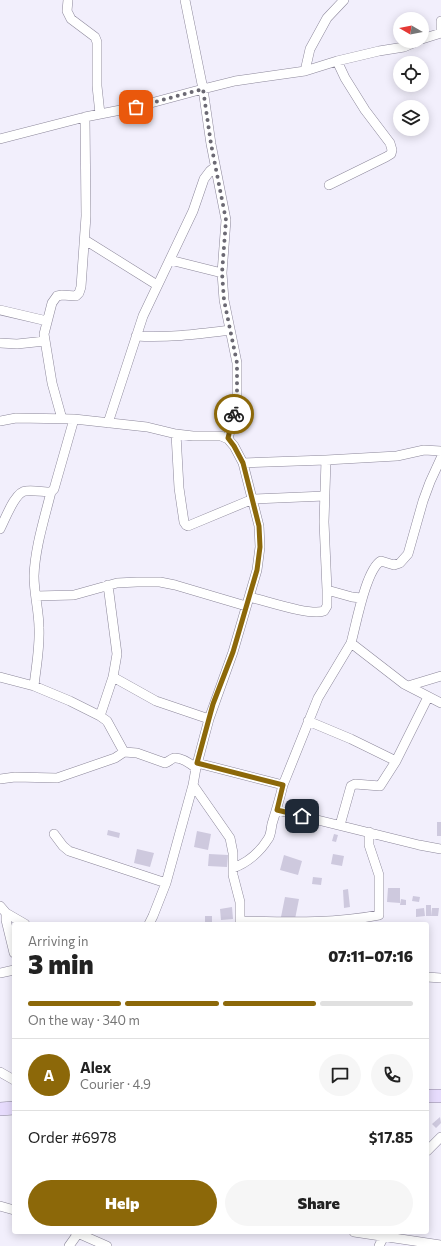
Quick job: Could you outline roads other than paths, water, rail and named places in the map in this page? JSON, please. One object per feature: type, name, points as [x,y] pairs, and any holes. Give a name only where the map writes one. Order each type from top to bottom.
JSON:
[{"type":"street","points":[[68,0],[67,11],[71,19],[95,38],[97,42],[97,86],[100,114]]},
{"type":"street","points":[[185,0],[203,89],[215,167],[226,220],[222,273],[224,300],[237,363],[237,404],[228,438]]},
{"type":"street","points":[[305,71],[310,49],[327,18],[344,0]]},
{"type":"street","points":[[429,37],[441,33],[441,20]]},
{"type":"street","points":[[0,140],[85,117],[136,107],[235,81],[305,71],[337,61],[398,48]]},
{"type":"street","points":[[329,184],[386,157],[391,154],[392,150],[390,143],[365,110],[345,78],[337,61]]},
{"type":"street","points":[[62,419],[52,383],[44,334],[52,303],[57,296],[62,295],[73,297],[79,293],[83,266],[86,216],[85,117]]},
{"type":"street","points":[[108,423],[136,336],[157,285],[193,211],[204,179],[215,167]]},
{"type":"street","points":[[85,240],[157,285]]},
{"type":"street","points":[[170,260],[222,273]]},
{"type":"street","points":[[0,310],[47,321]]},
{"type":"street","points":[[136,336],[182,336],[230,330]]},
{"type":"street","points":[[0,343],[17,344],[45,342]]},
{"type":"street","points":[[0,421],[16,418],[62,419],[147,427],[176,434],[209,437],[221,436],[228,438],[243,463],[259,526],[260,547],[257,570],[233,652],[208,719],[196,765],[193,785],[166,882],[150,922]]},
{"type":"street","points":[[34,686],[39,641],[34,578],[36,558],[51,492],[58,478],[74,420]]},
{"type":"street","points":[[176,434],[179,488],[184,522],[188,526],[253,498],[325,496]]},
{"type":"street","points":[[243,463],[397,456],[424,450],[441,451]]},
{"type":"street","points":[[233,868],[247,862],[268,839],[283,785],[308,721],[327,680],[351,643],[361,598],[376,565],[381,561],[394,565],[400,563],[408,554],[423,501],[441,458]]},
{"type":"street","points":[[249,597],[292,608],[320,612],[324,611],[327,606],[325,553],[326,460]]},
{"type":"street","points":[[0,529],[4,514],[20,492],[51,492]]},
{"type":"street","points":[[36,596],[74,595],[108,585],[137,582],[160,582],[246,606]]},
{"type":"street","points":[[100,716],[113,677],[117,654],[108,585]]},
{"type":"street","points":[[327,590],[361,598]]},
{"type":"street","points":[[351,643],[394,677],[441,703]]},
{"type":"street","points":[[0,676],[34,686],[70,701],[100,716],[107,721],[124,752]]},
{"type":"street","points":[[408,686],[441,676]]},
{"type":"street","points":[[113,677],[156,701],[208,719]]},
{"type":"street","points":[[340,825],[350,786],[355,784],[380,786],[396,761],[428,697]]},
{"type":"street","points":[[308,721],[351,739],[396,761]]},
{"type":"street","points":[[0,779],[57,778],[115,758],[124,752],[138,753],[162,763],[176,758],[196,765],[283,785]]},
{"type":"street","points":[[193,785],[230,838],[233,853],[234,880],[240,902],[240,922]]},
{"type":"street","points":[[277,810],[441,849]]},
{"type":"street","points":[[282,922],[380,920],[379,875],[369,845],[369,832]]},
{"type":"street","points":[[54,834],[69,851],[166,882]]},
{"type":"street","points":[[3,910],[22,922]]},
{"type":"street","points":[[3,910],[12,945]]},
{"type":"street","points":[[0,974],[12,971]]},
{"type":"street","points":[[429,977],[441,978]]},
{"type":"street","points":[[0,1072],[12,1079]]},
{"type":"street","points":[[429,1096],[441,1096]]},
{"type":"street","points":[[0,1109],[12,1108]]},
{"type":"street","points":[[429,1149],[441,1137]]},
{"type":"street","points":[[0,1206],[12,1209]]},
{"type":"street","points":[[69,1246],[76,1234]]},
{"type":"street","points":[[81,1234],[107,1246]]},
{"type":"street","points":[[379,1246],[385,1234],[441,1245]]}]
